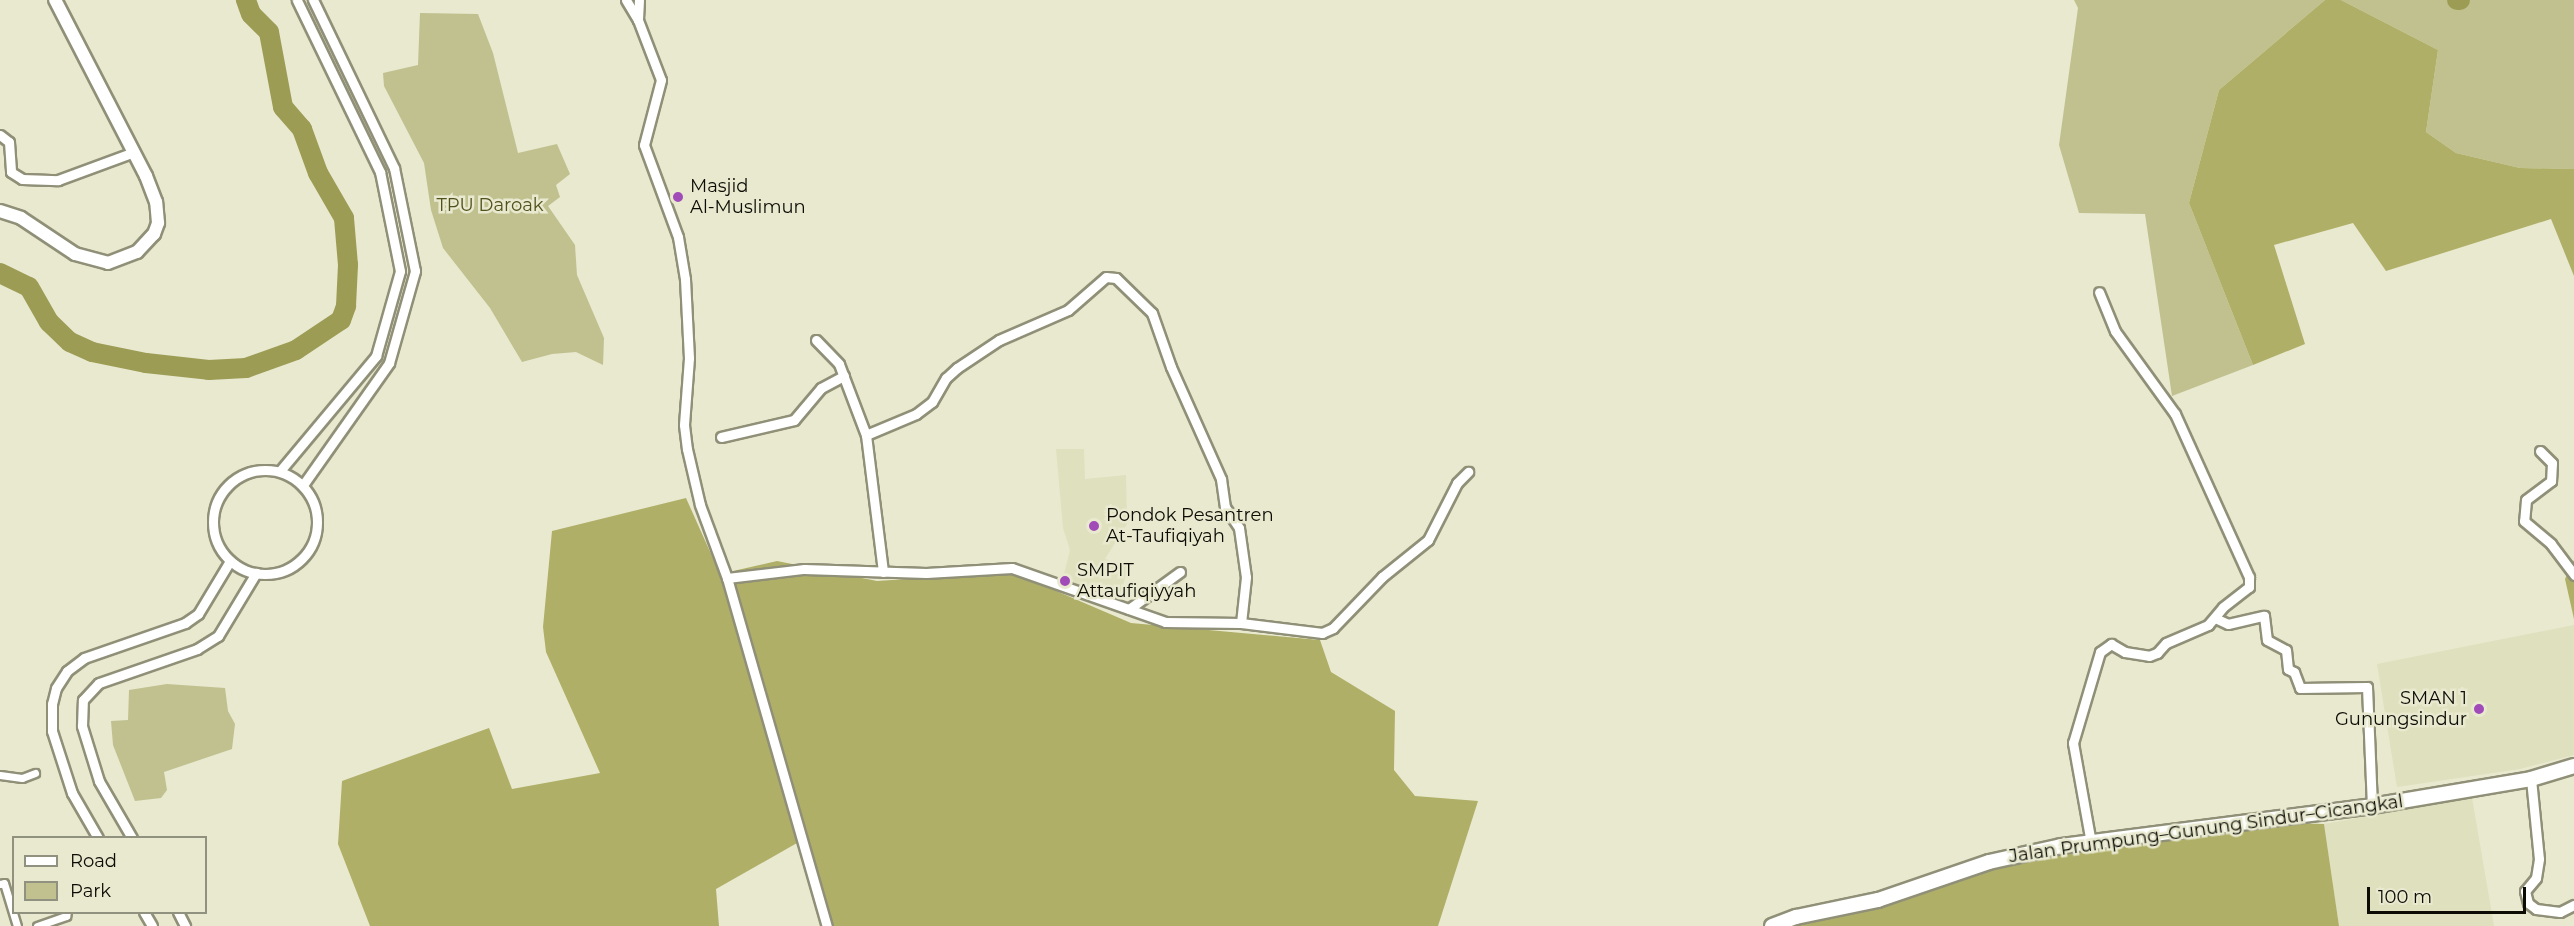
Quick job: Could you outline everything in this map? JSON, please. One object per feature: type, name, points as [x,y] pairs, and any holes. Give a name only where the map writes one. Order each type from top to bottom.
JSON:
[{"type":"main road","name":"Jalan Prumpung–Gunung Sindur–Cicangkal","points":[[1772,926],[1796,917],[1878,900],[1989,862],[2091,843],[2372,806],[2531,779],[2574,766]]},
{"type":"street","points":[[0,212],[21,218],[75,254],[108,263],[127,258],[147,244],[158,223],[156,202],[134,152],[55,0]]},
{"type":"street","points":[[280,471],[376,356],[400,271],[380,172],[297,0]]},
{"type":"street","points":[[303,485],[389,363],[415,271],[394,168],[313,0]]},
{"type":"street","points":[[626,0],[638,20],[661,80],[644,145],[678,237],[686,279],[687,449],[699,506],[727,578],[827,926]]},
{"type":"street","points":[[638,20],[639,0]]},
{"type":"street","points":[[0,135],[9,142],[11,172],[22,179],[58,180],[134,152]]},
{"type":"street","points":[[866,435],[916,414],[932,402],[951,373],[999,340],[1068,310],[1106,277],[1116,278],[1152,314],[1171,367],[1221,479],[1225,507],[1239,528],[1246,577],[1241,623]]},
{"type":"street","points":[[2091,843],[2073,743],[2100,652],[2111,644],[2149,656],[2166,643],[2203,630],[2248,587],[2249,577],[2175,414],[2115,331],[2099,292]]},
{"type":"street","points":[[816,340],[835,356],[866,435],[883,572]]},
{"type":"street","points":[[721,437],[794,420],[821,388],[844,376]]},
{"type":"street","points":[[2540,451],[2552,463],[2551,481],[2526,500],[2523,521],[2528,528],[2551,544],[2574,575]]},
{"type":"street","points":[[251,471],[280,471],[303,485],[315,507],[317,520],[309,550],[286,569],[256,573],[230,561],[220,550],[212,524],[219,496],[233,481],[251,471]]},
{"type":"street","points":[[727,578],[804,568],[883,572],[1012,568],[1165,622],[1241,623],[1322,633],[1333,628],[1382,577],[1428,540],[1457,483],[1468,472]]},
{"type":"street","points":[[97,836],[72,793],[52,731],[56,688],[67,671],[84,658],[185,623],[198,614],[230,561]]},
{"type":"street","points":[[1129,609],[1180,572]]},
{"type":"street","points":[[131,836],[99,781],[82,726],[83,700],[99,683],[197,649],[219,636],[256,573]]},
{"type":"street","points":[[2215,618],[2228,624],[2264,616],[2267,640],[2286,650],[2288,669],[2294,672],[2300,688],[2367,687],[2372,806]]},
{"type":"street","points":[[0,775],[22,778],[35,773]]},
{"type":"street","points":[[2531,779],[2540,860],[2536,878],[2525,891],[2528,903],[2536,909],[2560,912],[2574,905]]},
{"type":"street","points":[[0,884],[4,883],[12,909]]},
{"type":"street","points":[[37,926],[66,914]]},
{"type":"shaded area","points":[[2325,0],[2341,0],[2438,50],[2426,132],[2456,153],[2520,168],[2574,169],[2574,276],[2551,219],[2386,271],[2353,223],[2274,245],[2305,344],[2253,365],[2189,203],[2219,90]]},
{"type":"shaded area","name":"Pondok Pesantren At-Taufiqiyah","points":[[1056,449],[1084,449],[1085,479],[1126,475],[1127,524],[1105,559],[1129,566],[1118,601],[1062,582],[1070,550],[1063,528]]},
{"type":"shaded area","points":[[686,498],[720,574],[777,561],[877,581],[1012,572],[1131,623],[1320,640],[1331,672],[1395,711],[1394,770],[1415,796],[1478,801],[1438,926],[821,926],[797,843],[716,889],[719,926],[370,926],[338,844],[342,781],[489,728],[512,789],[600,773],[546,652],[543,627],[552,531]]},
{"type":"shaded area","points":[[2574,560],[2574,619],[2565,579]]},
{"type":"shaded area","name":"SMAN 1 Gunungsindur","points":[[2574,625],[2574,755],[2520,769],[2397,787],[2377,664]]},
{"type":"shaded area","points":[[2472,798],[2494,926],[2339,926],[2324,824]]},
{"type":"shaded area","points":[[2247,822],[2324,824],[2339,926],[1769,926],[1801,910],[2028,856]]},
{"type":"green space","points":[[2074,0],[2325,0],[2219,90],[2189,203],[2253,365],[2172,396],[2145,214],[2079,213],[2059,145],[2078,8]]},
{"type":"green space","points":[[2341,0],[2574,0],[2574,169],[2520,168],[2456,153],[2426,132],[2438,50]]},
{"type":"green space","name":"TPU Daroak","points":[[420,13],[478,14],[493,53],[518,153],[557,144],[570,174],[556,185],[560,197],[548,206],[575,245],[577,275],[604,338],[603,365],[576,352],[552,354],[522,362],[490,308],[443,248],[431,210],[424,163],[384,86],[383,73],[418,65]]},
{"type":"green space","points":[[167,684],[225,688],[228,711],[235,724],[232,749],[164,772],[167,790],[161,798],[135,801],[113,745],[111,721],[128,720],[129,690]]},
{"type":"waterway","points":[[0,273],[29,287],[49,322],[70,342],[92,352],[146,363],[209,370],[246,368],[296,350],[341,320],[346,306],[348,265],[344,218],[318,173],[302,129],[283,107],[269,32],[251,14],[246,0]]},
{"type":"place","name":"Masjid Al-Muslimun","points":[[678,197]]},
{"type":"place","name":"Pondok Pesantren At-Taufiqiyah","points":[[1094,526]]},
{"type":"place","name":"SMPIT Attaufiqiyyah","points":[[1065,581]]},
{"type":"place","name":"SMAN 1 Gunungsindur","points":[[2479,709]]}]
